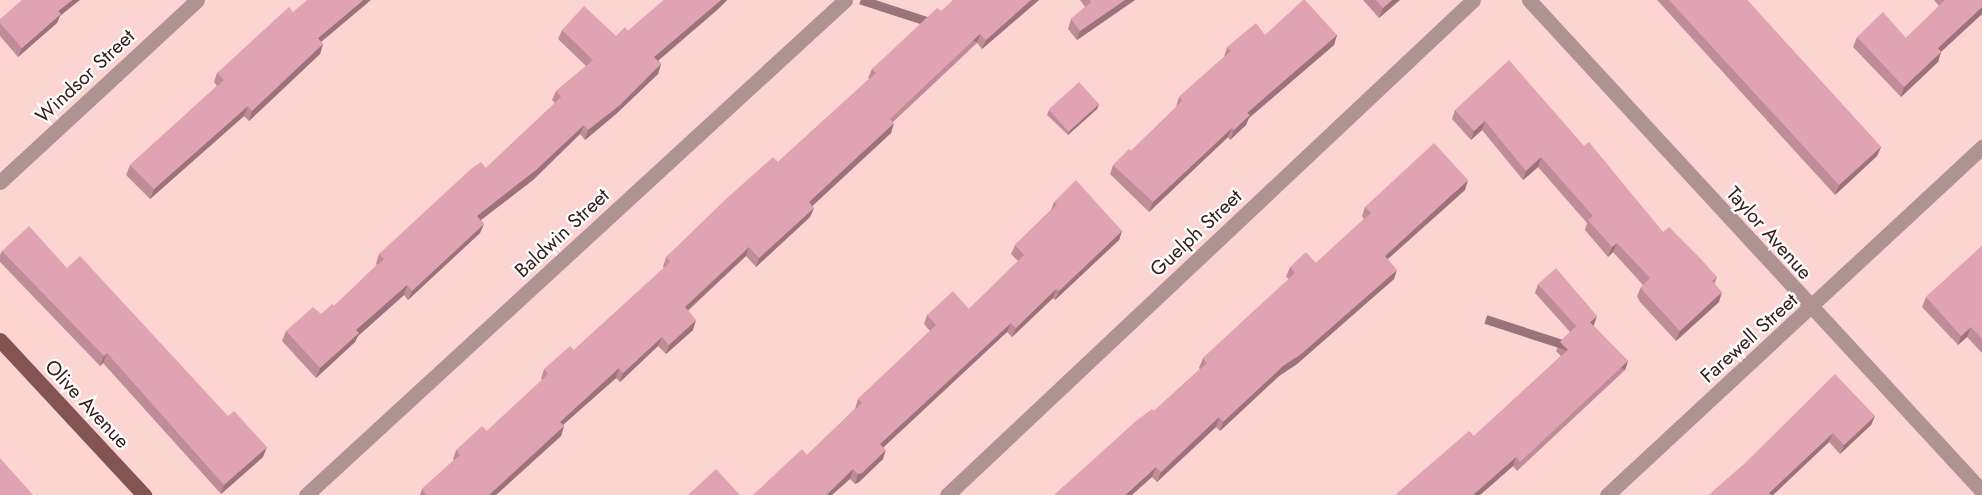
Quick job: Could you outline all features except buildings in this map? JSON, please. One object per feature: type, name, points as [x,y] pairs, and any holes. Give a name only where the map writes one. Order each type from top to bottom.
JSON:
[{"type":"main road","name":"Olive Avenue","points":[[0,340],[144,495]]},
{"type":"street","name":"Windsor Street","points":[[0,182],[197,0]]},
{"type":"street","name":"Baldwin Street","points":[[306,495],[846,0]]},
{"type":"street","name":"Guelph Street","points":[[946,495],[1474,0]]},
{"type":"street","name":"Taylor Avenue","points":[[1529,0],[1811,309],[1982,491]]},
{"type":"street","name":"Farewell Street","points":[[1607,495],[1811,309],[1982,147]]}]
